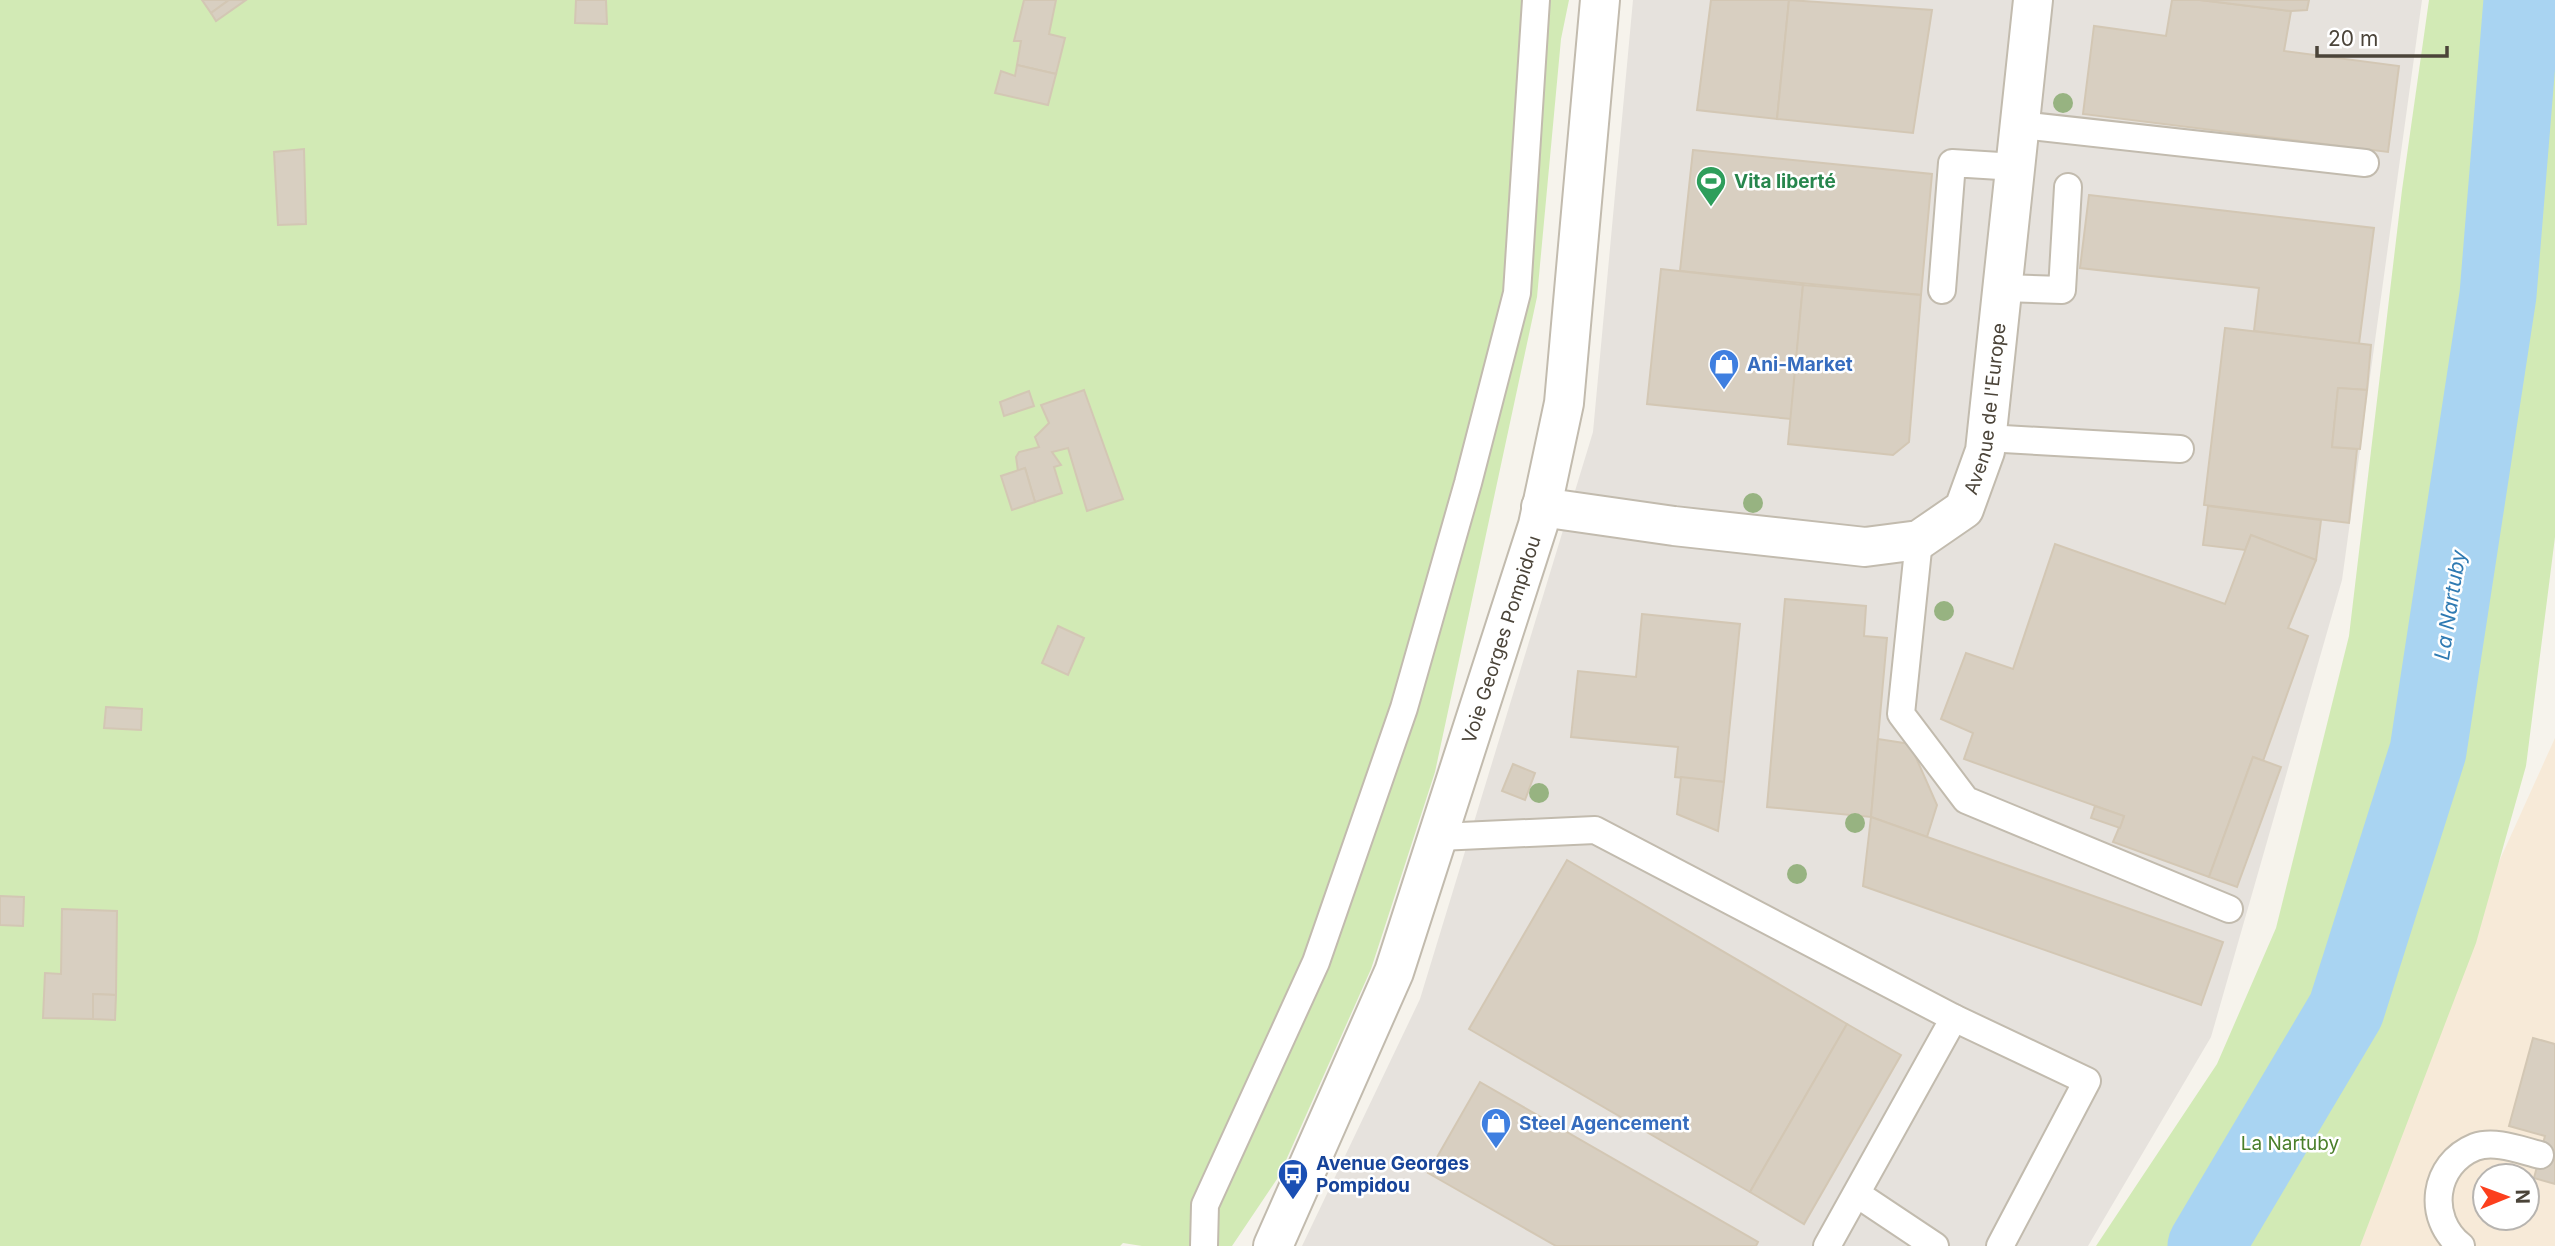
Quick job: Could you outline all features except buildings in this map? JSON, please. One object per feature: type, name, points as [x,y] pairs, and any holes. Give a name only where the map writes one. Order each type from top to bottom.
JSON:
[{"type":"street","name":"Voie Georges Pompidou","points":[[1273,1246],[1378,1013],[1439,837],[1541,507],[1564,403],[1600,0]]},
{"type":"street","name":"Avenue de l'Europe","points":[[1541,507],[1675,526],[1865,547],[1919,540],[1964,509],[1986,439],[2033,0]]},
{"type":"lane","points":[[1204,1246],[1205,1205],[1316,962],[1404,708],[1468,483],[1517,293],[1536,0]]},
{"type":"lane","points":[[2021,125],[2365,163]]},
{"type":"lane","points":[[1942,290],[1952,163],[2016,167]]},
{"type":"lane","points":[[2003,288],[2062,290],[2068,187]]},
{"type":"lane","points":[[1986,439],[2180,449]]},
{"type":"lane","points":[[1919,540],[1901,714],[1966,800],[2229,909]]},
{"type":"lane","points":[[1439,837],[1595,830],[1954,1018],[2087,1081],[2000,1246]]},
{"type":"lane","points":[[1828,1246],[1954,1018]]},
{"type":"lane","points":[[2461,1246],[2445,1226],[2438,1202],[2442,1174],[2459,1157],[2476,1147],[2502,1145],[2540,1156]]},
{"type":"lane","points":[[1857,1194],[1935,1246]]},
{"type":"shaded area","points":[[1633,0],[2422,0],[2342,580],[2211,1037],[2088,1246],[1302,1246],[1420,999],[1593,432]]},
{"type":"shaded area","points":[[2555,738],[2555,1246],[2325,1246]]},
{"type":"green space","points":[[0,0],[1569,0],[1561,39],[1537,297],[1435,772],[1371,969],[1279,1176],[1232,1246],[1142,1246],[1123,1243],[1120,1246],[0,1246]]},
{"type":"green space","name":"La Nartuby","points":[[2429,0],[2555,0],[2555,537],[2526,766],[2476,943],[2360,1246],[2096,1246],[2217,1064],[2276,928],[2349,636],[2402,190]]},
{"type":"waterway","name":"La Nartuby","points":[[2206,1246],[2346,1010],[2428,751],[2498,295],[2522,0]]},
{"type":"place","name":"Vita liberté","points":[[1711,208]]},
{"type":"place","name":"Ani-Market","points":[[1724,391]]},
{"type":"place","name":"Steel Agencement","points":[[1496,1150]]},
{"type":"place","name":"Avenue Georges Pompidou","points":[[1293,1201]]}]
